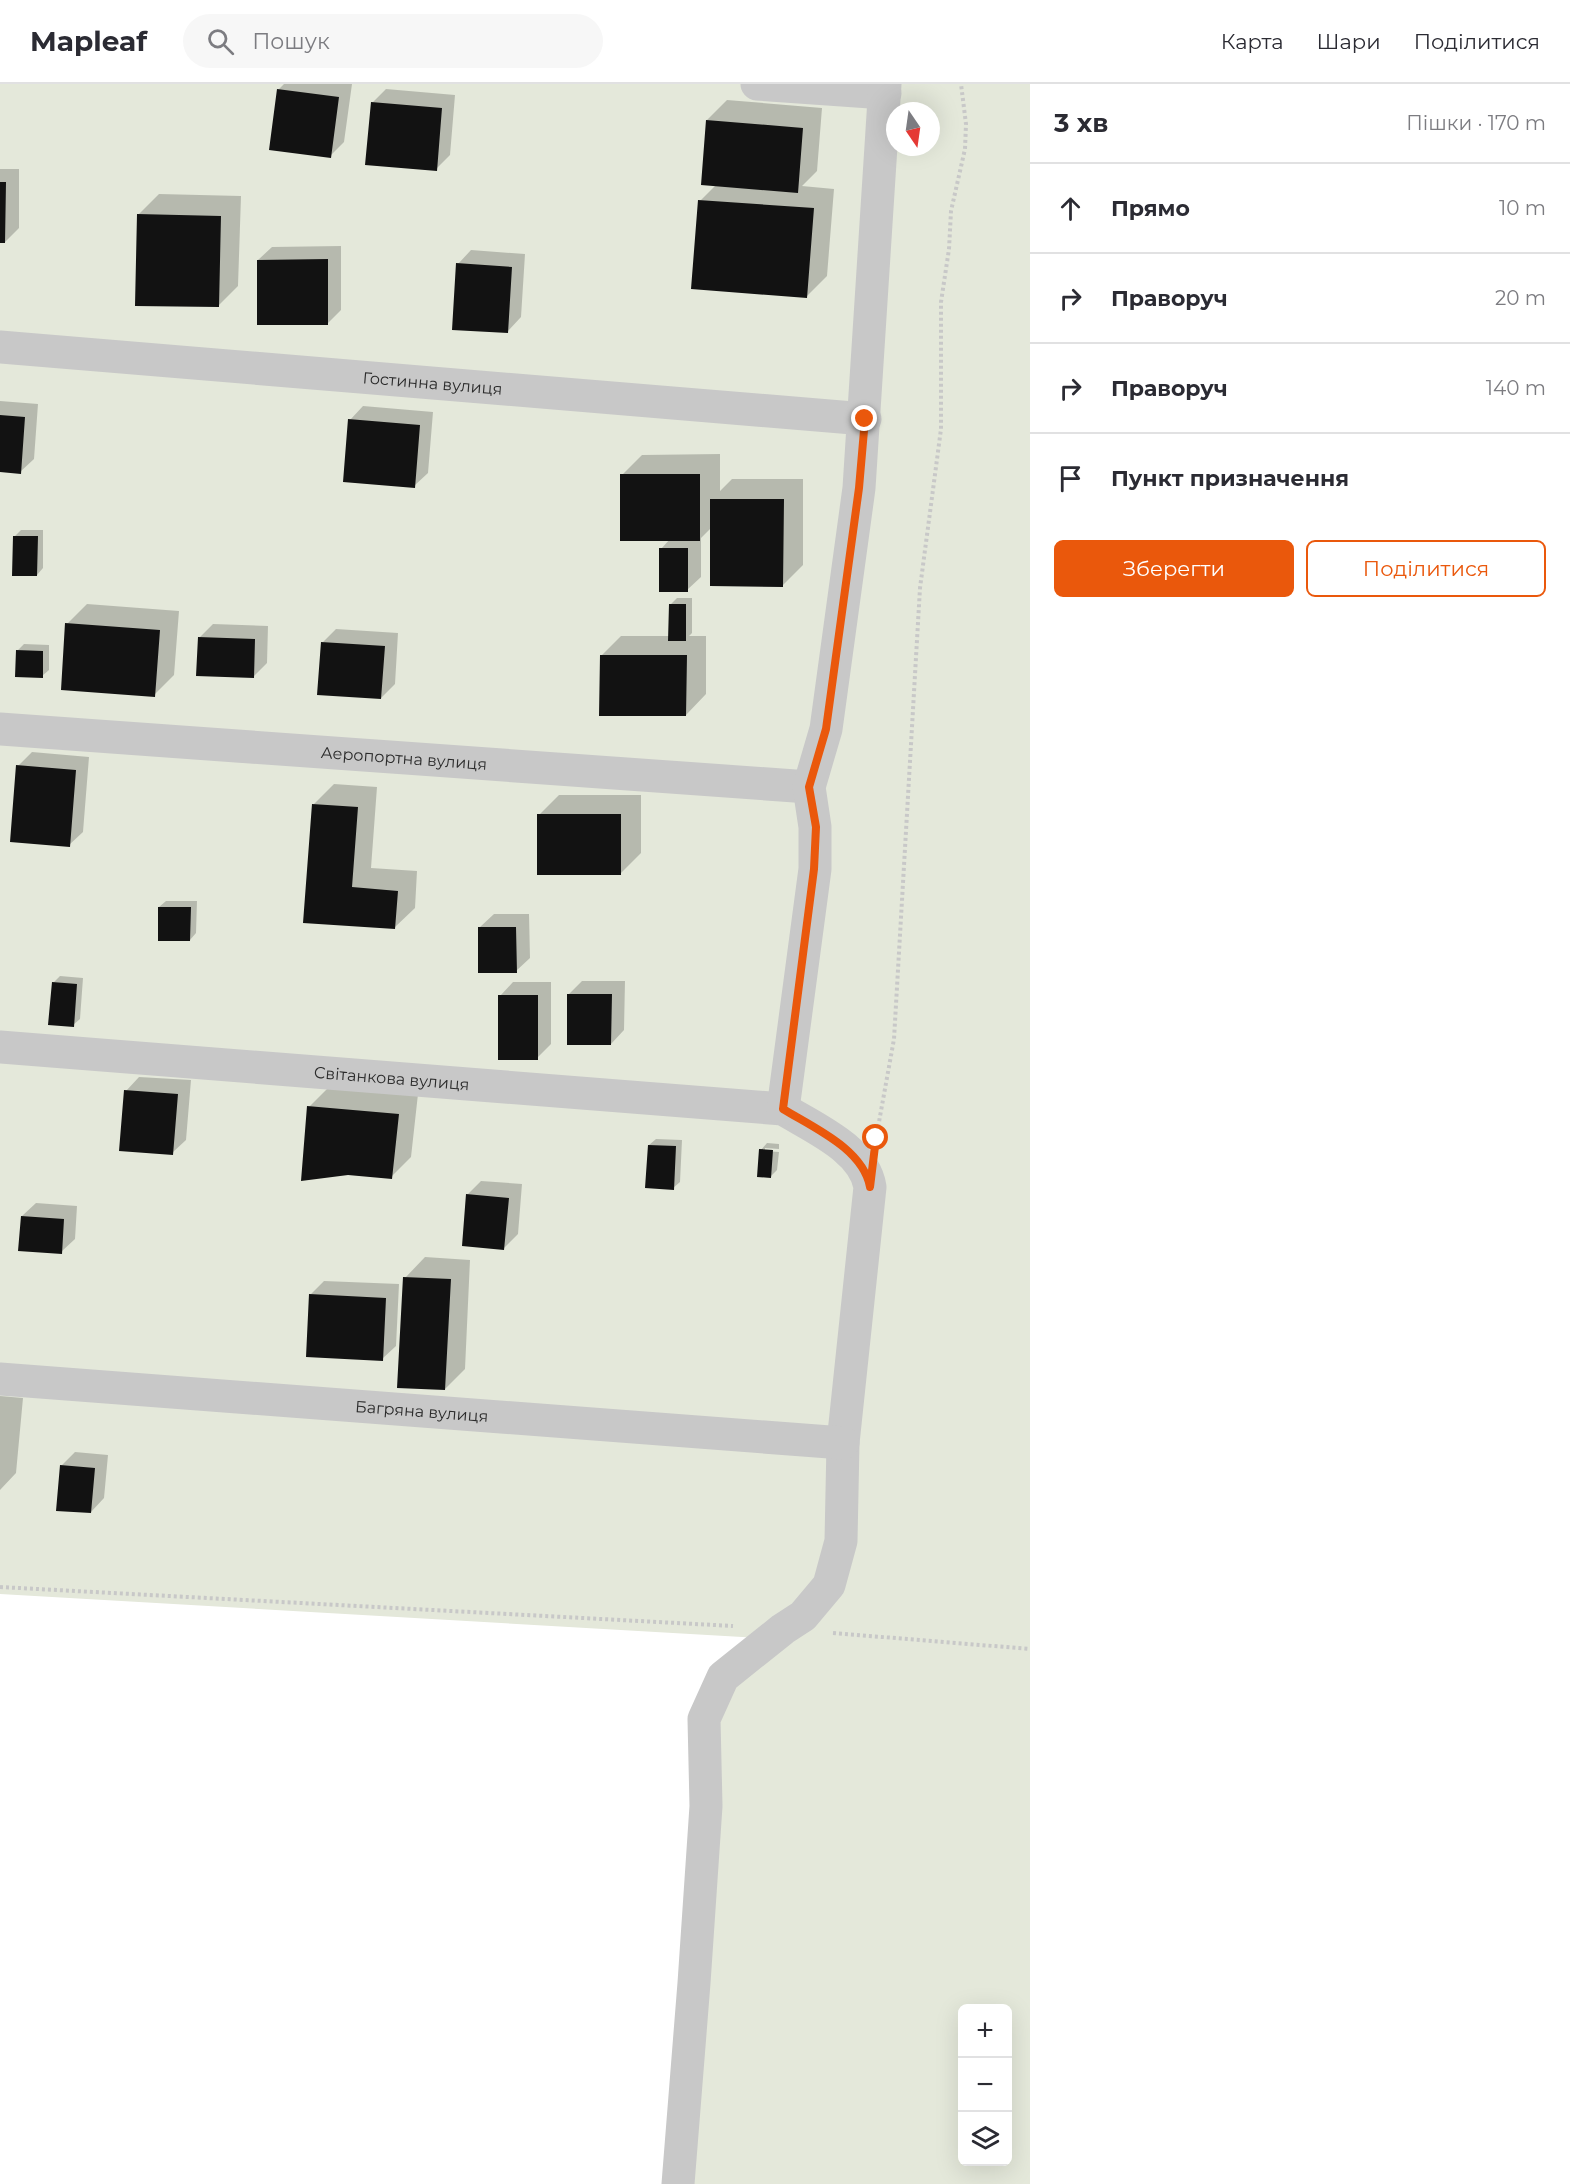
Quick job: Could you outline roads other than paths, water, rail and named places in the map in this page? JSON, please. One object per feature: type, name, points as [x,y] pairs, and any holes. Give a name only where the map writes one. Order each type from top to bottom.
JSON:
[{"type":"street","points":[[678,2184],[706,1806],[704,1719],[723,1677],[803,1616],[829,1585],[841,1541],[843,1443],[870,1187],[864,1168],[854,1155],[783,1109],[815,858],[816,827],[809,787],[826,729],[859,488],[885,88],[757,84]]},
{"type":"street","name":"Гостинна вулиця","points":[[0,346],[865,419]]},
{"type":"street","name":"Аеропортна вулиця","points":[[0,729],[809,787]]},
{"type":"street","name":"Світанкова вулиця","points":[[0,1047],[783,1109]]},
{"type":"street","name":"Багряна вулиця","points":[[0,1379],[843,1443]]}]
